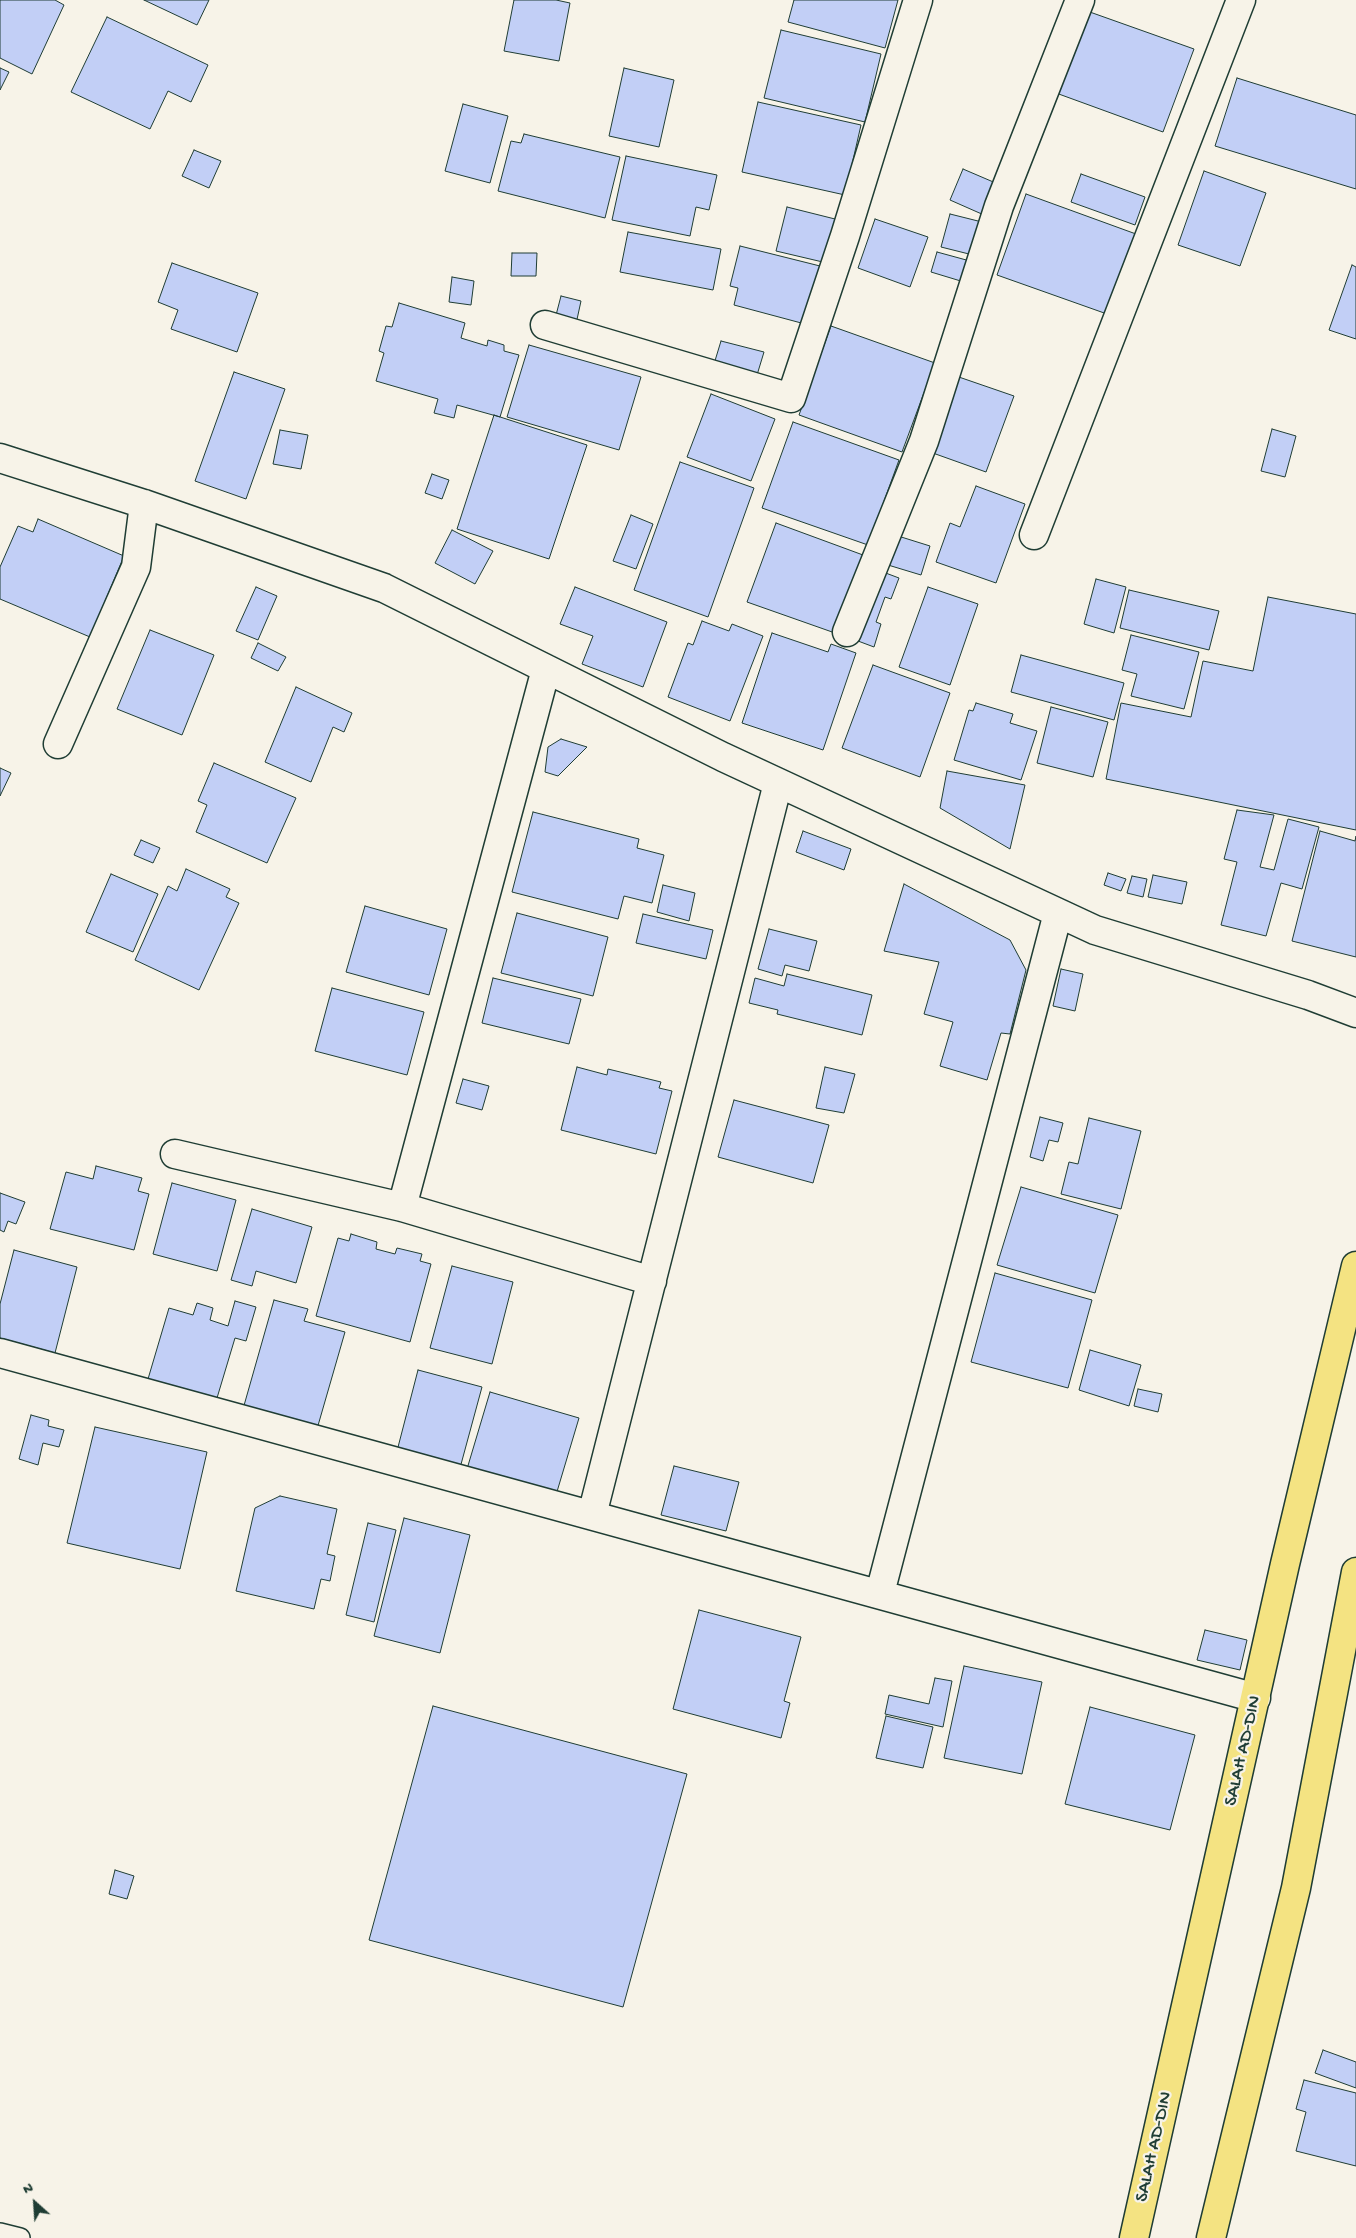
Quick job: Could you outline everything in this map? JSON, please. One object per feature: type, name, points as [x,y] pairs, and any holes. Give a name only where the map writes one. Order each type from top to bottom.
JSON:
[{"type":"highway","name":"SALAH AD-DIN","points":[[1134,2238],[1356,1266]]},
{"type":"highway","points":[[1211,2238],[1296,1888],[1348,1658],[1356,1572]]},
{"type":"street","points":[[546,324],[791,398],[848,227],[918,0]]},
{"type":"street","points":[[847,632],[924,441],[999,206],[1080,0]]},
{"type":"street","points":[[1034,535],[1241,0]]},
{"type":"street","points":[[0,459],[144,504],[384,588],[778,783],[1095,930],[1308,995],[1356,1013]]},
{"type":"street","points":[[58,744],[136,567],[144,504]]},
{"type":"street","points":[[402,1206],[546,669]]},
{"type":"street","points":[[592,1515],[778,783]]},
{"type":"street","points":[[880,1593],[1058,913]]},
{"type":"street","points":[[175,1154],[402,1206],[652,1281]]},
{"type":"street","points":[[0,1353],[880,1593],[1256,1698]]},
{"type":"lane","points":[[0,2233],[20,2238]]},
{"type":"building","points":[[0,0],[55,0],[64,5],[32,74],[0,58]]},
{"type":"building","points":[[144,0],[209,0],[197,25]]},
{"type":"building","points":[[514,0],[556,0],[570,3],[559,61],[504,51]]},
{"type":"building","points":[[794,0],[898,0],[885,48],[788,22]]},
{"type":"building","points":[[1087,11],[1194,49],[1163,132],[1056,93]]},
{"type":"building","points":[[107,17],[208,65],[191,102],[168,91],[150,129],[71,92]]},
{"type":"building","points":[[781,30],[881,54],[865,122],[764,98]]},
{"type":"building","points":[[0,68],[9,72],[0,90]]},
{"type":"building","points":[[624,68],[674,80],[659,147],[609,136]]},
{"type":"building","points":[[1237,78],[1356,115],[1356,189],[1215,146]]},
{"type":"building","points":[[758,102],[861,125],[845,195],[742,172]]},
{"type":"building","points":[[463,104],[508,116],[490,183],[445,171]]},
{"type":"building","points":[[524,134],[620,157],[605,218],[498,191],[511,141],[521,143]]},
{"type":"building","points":[[194,150],[221,161],[209,188],[182,176]]},
{"type":"building","points":[[626,156],[717,175],[709,210],[696,207],[690,236],[612,220]]},
{"type":"building","points":[[963,169],[998,184],[984,215],[950,200]]},
{"type":"building","points":[[1204,171],[1266,193],[1240,266],[1178,245]]},
{"type":"building","points":[[1081,174],[1145,197],[1135,225],[1071,202]]},
{"type":"building","points":[[1026,194],[1136,234],[1107,314],[997,275]]},
{"type":"building","points":[[787,207],[839,220],[827,263],[776,251]]},
{"type":"building","points":[[950,214],[982,222],[973,255],[941,247]]},
{"type":"building","points":[[875,219],[928,237],[910,287],[858,268]]},
{"type":"building","points":[[628,232],[721,249],[713,290],[620,272]]},
{"type":"building","points":[[740,246],[820,266],[805,324],[734,305],[738,288],[730,286]]},
{"type":"building","points":[[937,252],[970,261],[964,282],[931,272]]},
{"type":"building","points":[[512,253],[537,253],[536,276],[511,276]]},
{"type":"building","points":[[172,263],[258,293],[237,352],[171,329],[178,310],[158,302]]},
{"type":"building","points":[[1352,265],[1356,267],[1356,339],[1329,330]]},
{"type":"building","points":[[452,277],[474,281],[471,305],[449,302]]},
{"type":"building","points":[[561,296],[581,301],[576,324],[555,319]]},
{"type":"building","points":[[399,303],[465,323],[461,338],[487,346],[488,340],[504,345],[504,351],[519,355],[500,417],[457,405],[454,418],[434,413],[438,399],[376,381],[384,353],[379,351],[386,326],[392,327]]},
{"type":"building","points":[[831,326],[935,363],[902,452],[799,415]]},
{"type":"building","points":[[721,341],[764,352],[757,375],[714,364]]},
{"type":"building","points":[[529,345],[641,377],[619,450],[507,417]]},
{"type":"building","points":[[234,372],[285,389],[246,499],[195,481]]},
{"type":"building","points":[[953,375],[1014,396],[986,472],[930,452]]},
{"type":"building","points":[[711,394],[775,419],[751,481],[687,457]]},
{"type":"building","points":[[494,415],[587,445],[549,559],[457,529]]},
{"type":"building","points":[[793,422],[899,460],[868,545],[762,508]]},
{"type":"building","points":[[1272,429],[1296,436],[1285,477],[1261,471]]},
{"type":"building","points":[[280,430],[308,435],[301,469],[273,464]]},
{"type":"building","points":[[680,462],[754,488],[708,617],[634,590]]},
{"type":"building","points":[[432,474],[449,480],[442,499],[425,493]]},
{"type":"building","points":[[976,486],[1025,504],[996,583],[936,562],[950,523],[960,527]]},
{"type":"building","points":[[631,515],[653,524],[636,569],[613,561]]},
{"type":"building","points":[[38,519],[124,556],[90,637],[0,599],[0,567],[18,526],[33,532]]},
{"type":"building","points":[[776,523],[863,555],[835,633],[747,602]]},
{"type":"building","points":[[452,530],[493,551],[475,584],[435,563]]},
{"type":"building","points":[[898,536],[930,546],[921,575],[888,565]]},
{"type":"building","points":[[883,572],[899,578],[891,599],[885,597],[876,622],[881,624],[874,647],[858,641]]},
{"type":"building","points":[[1096,579],[1126,587],[1114,633],[1084,624]]},
{"type":"building","points":[[256,587],[277,596],[258,640],[236,631]]},
{"type":"building","points":[[575,587],[667,622],[643,687],[582,664],[593,636],[560,624]]},
{"type":"building","points":[[928,587],[978,604],[950,685],[899,667]]},
{"type":"building","points":[[1129,590],[1219,611],[1209,650],[1120,628]]},
{"type":"building","points":[[1268,597],[1356,614],[1356,830],[1106,779],[1121,703],[1191,717],[1203,661],[1253,671]]},
{"type":"building","points":[[702,621],[729,631],[732,624],[763,636],[730,721],[668,697],[688,643],[693,645]]},
{"type":"building","points":[[150,630],[214,655],[182,735],[117,709]]},
{"type":"building","points":[[772,633],[828,652],[831,644],[856,653],[823,750],[742,723]]},
{"type":"building","points":[[1131,635],[1199,652],[1184,709],[1131,696],[1137,674],[1122,670]]},
{"type":"building","points":[[258,643],[286,657],[278,671],[251,658]]},
{"type":"building","points":[[1021,655],[1124,683],[1114,720],[1011,692]]},
{"type":"building","points":[[873,665],[950,693],[920,777],[842,748]]},
{"type":"building","points":[[296,687],[352,713],[344,732],[333,727],[311,782],[265,762]]},
{"type":"building","points":[[976,703],[1013,714],[1010,723],[1037,731],[1021,780],[954,760],[969,710],[973,711]]},
{"type":"building","points":[[1051,707],[1108,722],[1093,777],[1037,763]]},
{"type":"building","points":[[561,739],[587,747],[558,776],[545,772],[548,747]]},
{"type":"building","points":[[214,763],[296,798],[267,863],[196,832],[207,805],[198,801]]},
{"type":"building","points":[[0,768],[11,773],[0,796]]},
{"type":"building","points":[[947,771],[1025,785],[1010,849],[940,808]]},
{"type":"building","points":[[1237,810],[1274,815],[1260,867],[1274,870],[1288,819],[1319,827],[1302,889],[1281,883],[1266,936],[1221,925],[1237,862],[1224,859]]},
{"type":"building","points":[[533,812],[639,839],[637,848],[664,855],[652,903],[624,896],[618,919],[512,892]]},
{"type":"building","points":[[803,831],[851,849],[844,870],[796,852]]},
{"type":"building","points":[[1320,831],[1355,841],[1356,836],[1356,957],[1292,941]]},
{"type":"building","points":[[141,840],[160,848],[153,863],[134,855]]},
{"type":"building","points":[[186,869],[230,889],[226,897],[239,903],[199,990],[135,960],[168,886],[177,891]]},
{"type":"building","points":[[1108,873],[1126,879],[1121,891],[1104,885]]},
{"type":"building","points":[[111,874],[158,894],[133,952],[86,932]]},
{"type":"building","points":[[1153,875],[1187,882],[1182,904],[1148,897]]},
{"type":"building","points":[[1132,876],[1147,879],[1143,897],[1127,893]]},
{"type":"building","points":[[904,884],[1010,940],[1026,970],[1010,1034],[1001,1033],[987,1080],[940,1066],[953,1022],[924,1014],[939,962],[884,951]]},
{"type":"building","points":[[663,885],[695,893],[689,921],[657,912]]},
{"type":"building","points":[[365,906],[447,929],[429,995],[346,972]]},
{"type":"building","points":[[517,913],[608,937],[593,996],[501,973]]},
{"type":"building","points":[[643,914],[713,930],[706,959],[636,943]]},
{"type":"building","points":[[769,929],[817,941],[809,971],[785,965],[782,976],[758,969]]},
{"type":"building","points":[[1061,969],[1083,974],[1075,1011],[1053,1006]]},
{"type":"building","points":[[787,974],[872,995],[862,1035],[777,1014],[778,1010],[749,1003],[755,978],[784,986]]},
{"type":"building","points":[[493,978],[581,999],[569,1044],[482,1023]]},
{"type":"building","points":[[332,988],[424,1012],[407,1075],[315,1051]]},
{"type":"building","points":[[577,1067],[607,1075],[608,1069],[661,1082],[659,1088],[672,1091],[656,1154],[561,1130]]},
{"type":"building","points":[[825,1067],[855,1074],[844,1113],[816,1108]]},
{"type":"building","points":[[463,1079],[489,1086],[482,1110],[456,1103]]},
{"type":"building","points":[[734,1100],[829,1125],[813,1183],[718,1157]]},
{"type":"building","points":[[1040,1117],[1063,1123],[1058,1142],[1049,1140],[1043,1161],[1030,1157]]},
{"type":"building","points":[[1089,1118],[1141,1131],[1121,1209],[1061,1194],[1069,1162],[1078,1164]]},
{"type":"building","points":[[96,1166],[142,1178],[138,1191],[149,1194],[134,1250],[50,1229],[66,1172],[93,1179]]},
{"type":"building","points":[[172,1183],[236,1200],[217,1271],[153,1254]]},
{"type":"building","points":[[1021,1187],[1118,1215],[1095,1293],[997,1265]]},
{"type":"building","points":[[0,1193],[25,1202],[16,1224],[8,1221],[4,1232],[0,1230]]},
{"type":"building","points":[[252,1209],[312,1227],[296,1283],[256,1271],[252,1286],[231,1280]]},
{"type":"building","points":[[351,1234],[377,1242],[376,1249],[395,1254],[397,1248],[422,1254],[420,1261],[431,1264],[410,1342],[316,1316],[338,1238],[349,1241]]},
{"type":"building","points":[[14,1250],[77,1267],[55,1353],[0,1338],[0,1304]]},
{"type":"building","points":[[452,1266],[513,1282],[492,1364],[430,1348]]},
{"type":"building","points":[[995,1273],[1092,1300],[1068,1388],[971,1362]]},
{"type":"building","points":[[274,1300],[308,1309],[304,1321],[345,1332],[317,1429],[243,1409]]},
{"type":"building","points":[[235,1301],[256,1307],[246,1341],[235,1338],[217,1398],[148,1379],[169,1308],[193,1315],[197,1303],[213,1308],[210,1320],[228,1326]]},
{"type":"building","points":[[1090,1350],[1141,1365],[1129,1406],[1079,1390]]},
{"type":"building","points":[[418,1370],[482,1387],[460,1468],[397,1451]]},
{"type":"building","points":[[1138,1389],[1162,1394],[1158,1412],[1134,1406]]},
{"type":"building","points":[[490,1392],[579,1418],[556,1495],[467,1469]]},
{"type":"building","points":[[31,1415],[49,1420],[48,1426],[64,1430],[59,1447],[43,1443],[38,1465],[19,1459]]},
{"type":"building","points":[[95,1427],[207,1452],[180,1569],[67,1543]]},
{"type":"building","points":[[674,1466],[739,1482],[726,1531],[661,1515]]},
{"type":"building","points":[[280,1496],[337,1509],[327,1554],[335,1556],[330,1581],[321,1579],[314,1609],[236,1591],[255,1508]]},
{"type":"building","points":[[404,1518],[470,1535],[440,1653],[374,1636]]},
{"type":"building","points":[[368,1523],[396,1530],[374,1622],[346,1615]]},
{"type":"building","points":[[699,1610],[801,1637],[784,1701],[790,1703],[781,1738],[673,1709]]},
{"type":"building","points":[[1205,1630],[1247,1640],[1240,1670],[1197,1660]]},
{"type":"building","points":[[964,1666],[1042,1682],[1022,1774],[944,1758]]},
{"type":"building","points":[[935,1678],[952,1681],[943,1727],[885,1714],[889,1695],[929,1704]]},
{"type":"building","points":[[433,1706],[687,1774],[623,2007],[369,1940]]},
{"type":"building","points":[[1090,1707],[1195,1735],[1170,1830],[1065,1804]]},
{"type":"building","points":[[886,1716],[933,1727],[923,1768],[876,1758]]},
{"type":"building","points":[[115,1870],[134,1876],[127,1899],[109,1894]]},
{"type":"building","points":[[1323,2050],[1356,2062],[1356,2088],[1315,2073]]},
{"type":"building","points":[[1304,2080],[1356,2093],[1356,2166],[1296,2151],[1306,2112],[1296,2109]]}]
